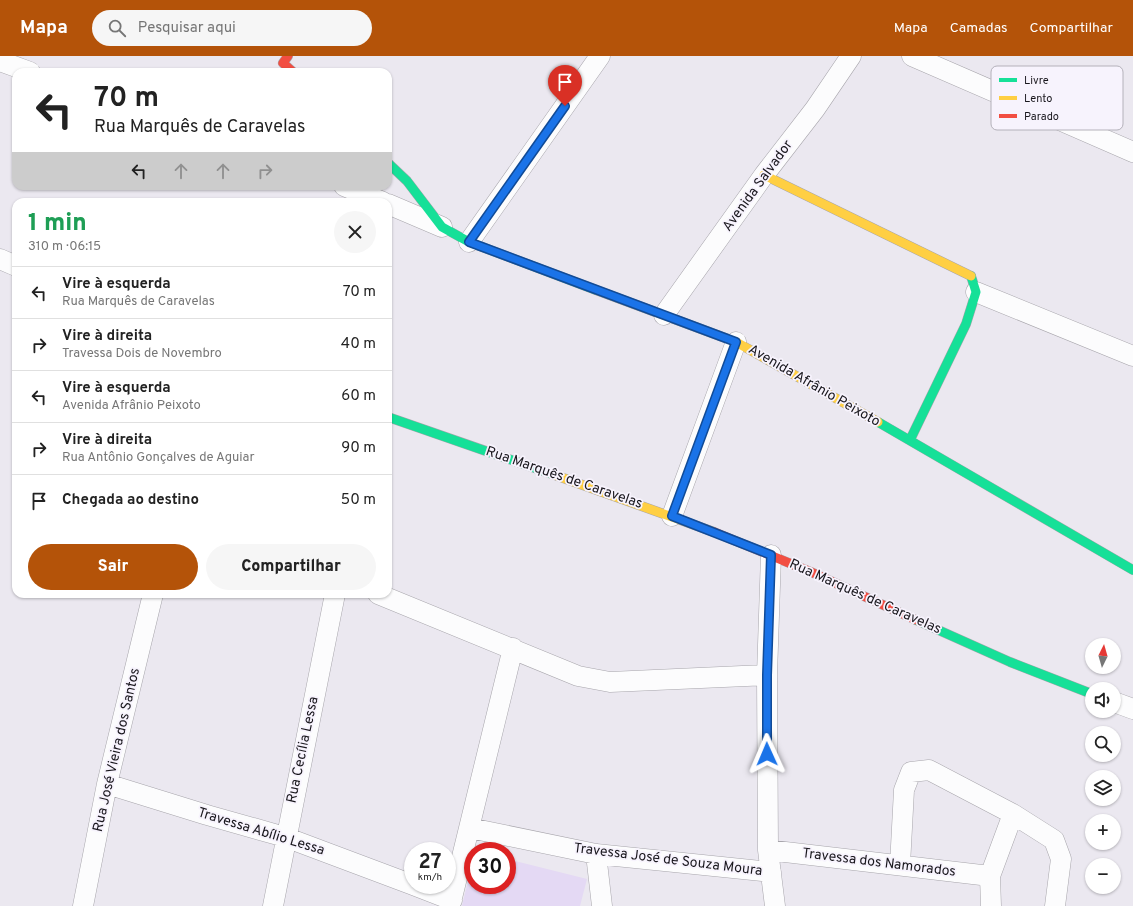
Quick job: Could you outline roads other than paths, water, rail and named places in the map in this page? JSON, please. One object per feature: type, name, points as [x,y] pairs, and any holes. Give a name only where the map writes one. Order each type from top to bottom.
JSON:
[{"type":"street","name":"Avenida Salvador","points":[[664,316],[764,175],[815,109],[851,56]]},
{"type":"street","points":[[912,56],[991,90]]},
{"type":"street","points":[[469,242],[590,60]]},
{"type":"street","points":[[0,62],[18,68]]},
{"type":"street","points":[[1082,130],[1133,152]]},
{"type":"street","points":[[392,167],[407,181],[442,227]]},
{"type":"street","points":[[764,175],[970,274],[976,292],[966,324],[910,440]]},
{"type":"street","points":[[352,190],[369,198]]},
{"type":"street","name":"Avenida Afrânio Peixoto","points":[[392,206],[442,227],[469,242],[736,342],[910,440],[1133,570]]},
{"type":"street","points":[[0,259],[12,264]]},
{"type":"street","points":[[976,292],[1133,356]]},
{"type":"street","points":[[672,516],[736,342]]},
{"type":"street","name":"Rua Marquês de Caravelas","points":[[392,418],[672,516],[771,555],[1044,677],[1085,692]]},
{"type":"street","points":[[771,555],[767,675],[768,850],[775,906]]},
{"type":"street","name":"Rua José Vieira dos Santos","points":[[83,906],[107,784],[152,598]]},
{"type":"street","name":"Rua Cecília Lessa","points":[[273,906],[285,836],[334,598]]},
{"type":"street","points":[[388,598],[513,648],[578,676],[610,682],[767,675]]},
{"type":"street","points":[[451,903],[513,648]]},
{"type":"street","points":[[1121,705],[1133,709]]},
{"type":"street","points":[[900,865],[904,790],[911,772],[929,770],[1013,814],[1054,840],[1060,859],[1055,906]]},
{"type":"street","name":"Travessa Abílio Lessa","points":[[107,784],[207,816],[285,836],[404,882]]},
{"type":"street","points":[[991,906],[990,876],[1013,814]]},
{"type":"street","name":"Travessa José de Souza Moura","points":[[470,828],[596,854],[771,872]]},
{"type":"street","name":"Travessa dos Namorados","points":[[768,850],[990,876]]},
{"type":"street","points":[[596,854],[602,906]]},
{"type":"street","name":"Travessa Abílio Lessa","points":[[432,894],[451,903]]}]
